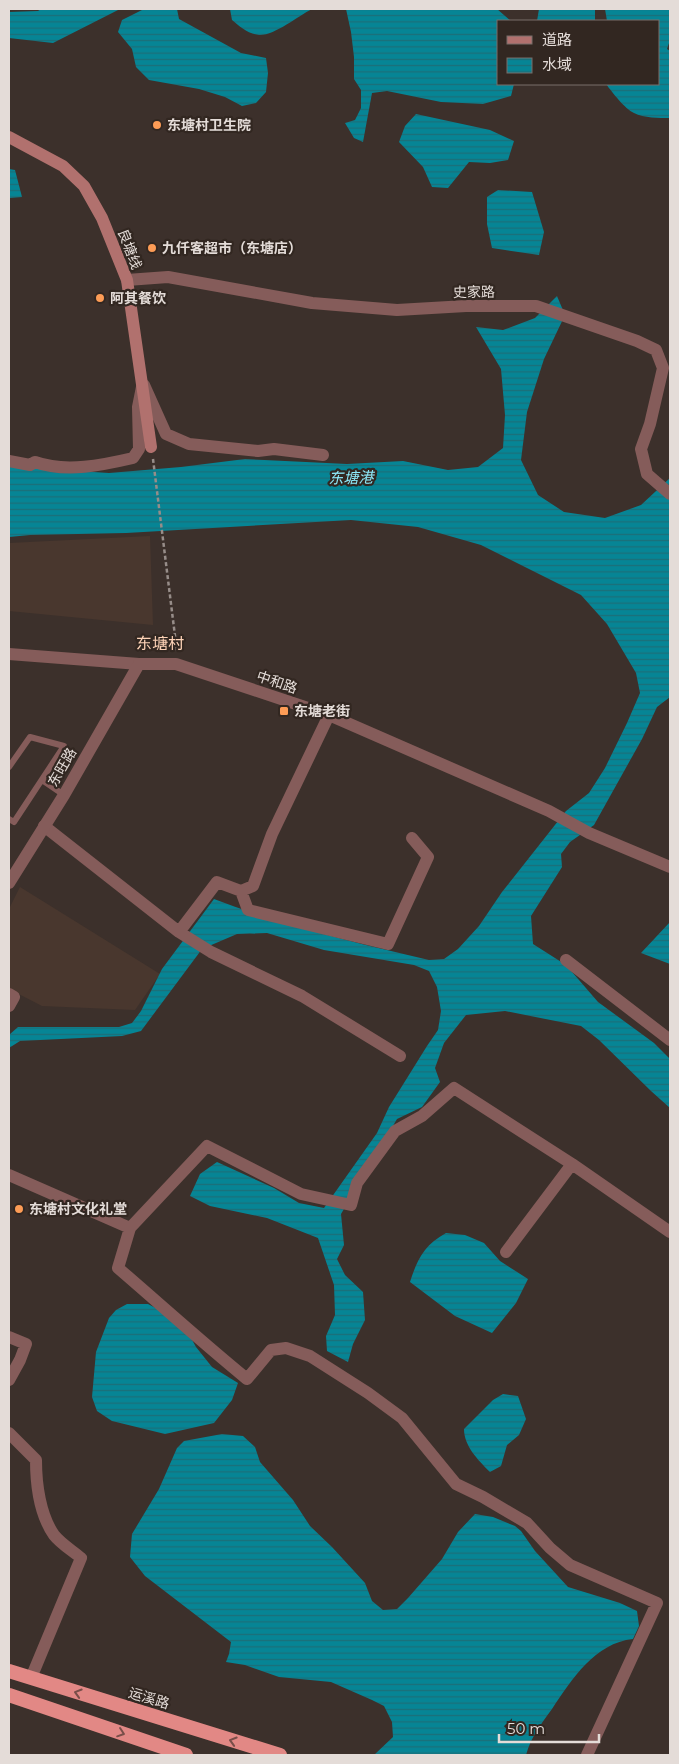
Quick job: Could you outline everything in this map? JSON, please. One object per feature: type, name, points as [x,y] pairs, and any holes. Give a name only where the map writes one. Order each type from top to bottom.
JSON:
[{"type":"highway","name":"运溪路","points":[[9,1671],[280,1755]]},
{"type":"highway","points":[[9,1695],[186,1755]]},
{"type":"main road","name":"良塘线","points":[[9,137],[63,166],[84,186],[102,218],[126,280],[143,382],[151,447]]},
{"type":"street","name":"史家路","points":[[126,280],[168,277],[312,303],[397,310],[466,306],[536,306],[637,341],[656,350],[664,368],[650,424],[641,449],[647,474],[670,494]]},
{"type":"street","points":[[143,382],[166,434],[189,444],[323,455]]},
{"type":"street","points":[[9,461],[30,465],[35,462],[48,466],[89,466],[134,458],[139,449],[138,407],[143,382]]},
{"type":"street","name":"中和路","points":[[9,654],[139,664],[176,664],[329,715],[549,811],[590,833],[670,867]]},
{"type":"street","name":"东旺路","points":[[9,883],[64,795],[139,664]]},
{"type":"street","points":[[179,932],[217,882],[241,891],[253,886],[272,834],[329,715]]},
{"type":"street","points":[[44,826],[179,932],[210,952],[302,996],[400,1056]]},
{"type":"street","points":[[241,891],[248,910],[388,944],[428,856],[412,838]]},
{"type":"street","points":[[566,960],[669,1037]]},
{"type":"street","points":[[9,994],[14,997],[9,1006]]},
{"type":"street","points":[[587,1755],[657,1602],[570,1565],[550,1548],[526,1523],[483,1497],[456,1484],[402,1418],[368,1393],[310,1356],[286,1348],[271,1350],[247,1379],[118,1268],[130,1228],[207,1146],[301,1194],[351,1205],[357,1183],[395,1131],[422,1116],[454,1088],[572,1164],[670,1232]]},
{"type":"street","points":[[506,1252],[572,1164]]},
{"type":"street","points":[[9,1175],[130,1228]]},
{"type":"street","points":[[9,1336],[26,1344],[9,1380]]},
{"type":"street","points":[[9,1433],[36,1460],[36,1481],[42,1508],[54,1535],[81,1558],[31,1678]]},
{"type":"lane","points":[[9,767],[30,737],[64,746],[14,822],[9,819]]},
{"type":"lane","points":[[42,780],[64,795]]},
{"type":"path","points":[[151,447],[164,536],[177,649],[176,664]]},
{"type":"shaded area","points":[[150,536],[153,625],[9,611],[9,543]]},
{"type":"shaded area","points":[[20,887],[160,974],[135,1010],[42,1006],[9,989],[9,909]]},
{"type":"water","points":[[41,9],[120,9],[53,43],[9,38],[9,12],[38,11]]},
{"type":"water","points":[[144,9],[177,9],[179,19],[241,53],[266,58],[268,73],[266,92],[256,103],[242,106],[225,97],[199,89],[149,80],[136,67],[132,49],[118,32],[122,20]]},
{"type":"water","points":[[230,9],[312,9],[279,29],[259,35],[247,31],[232,20]]},
{"type":"water","points":[[346,9],[497,9],[510,20],[497,20],[497,85],[514,85],[511,96],[483,104],[441,102],[387,91],[372,93],[363,142],[354,138],[345,123],[355,120],[361,108],[361,90],[354,79],[351,32]]},
{"type":"water","points":[[539,9],[595,9],[595,20],[537,20]]},
{"type":"water","points":[[605,9],[670,9],[670,40],[667,49],[670,51],[670,118],[647,117],[630,111],[607,85],[659,85],[659,20],[607,20]]},
{"type":"water","points":[[416,114],[490,130],[514,141],[508,160],[490,163],[469,162],[448,188],[432,187],[423,167],[399,142],[405,126]]},
{"type":"water","points":[[9,169],[15,170],[22,197],[9,198]]},
{"type":"water","points":[[498,190],[532,192],[544,232],[539,255],[492,248],[487,224],[487,197]]},
{"type":"water","name":"东塘港","points":[[557,296],[565,315],[544,359],[527,412],[521,460],[538,495],[564,512],[605,518],[641,505],[670,478],[670,697],[657,707],[642,739],[594,825],[570,842],[561,854],[562,867],[531,916],[533,944],[566,965],[598,1002],[654,1043],[670,1059],[670,1108],[599,1040],[581,1026],[505,1011],[466,1015],[444,1043],[435,1068],[440,1082],[422,1107],[397,1119],[341,1214],[344,1245],[337,1259],[345,1275],[363,1292],[365,1320],[353,1344],[348,1362],[327,1351],[326,1336],[335,1315],[334,1285],[318,1238],[267,1218],[210,1206],[190,1196],[200,1174],[217,1162],[274,1188],[299,1203],[324,1208],[377,1133],[389,1107],[438,1030],[441,1011],[437,987],[429,971],[414,965],[324,950],[267,933],[237,934],[202,949],[141,1031],[122,1036],[20,1041],[9,1048],[9,1035],[18,1027],[119,1027],[132,1023],[141,1011],[162,969],[214,899],[267,918],[347,940],[429,960],[444,959],[458,949],[479,926],[502,892],[566,811],[589,793],[605,768],[640,693],[636,673],[607,624],[581,595],[481,545],[418,527],[351,520],[126,533],[9,537],[9,459],[36,468],[109,473],[245,459],[347,464],[403,461],[448,470],[478,467],[503,448],[505,415],[501,369],[476,327],[503,330],[535,318]]},
{"type":"water","points":[[670,922],[670,964],[641,953]]},
{"type":"water","points":[[446,1233],[465,1235],[484,1243],[500,1261],[528,1279],[516,1303],[492,1333],[455,1316],[410,1282],[422,1254],[432,1243]]},
{"type":"water","points":[[127,1304],[148,1304],[169,1315],[186,1329],[196,1347],[212,1367],[238,1383],[232,1400],[214,1423],[165,1434],[112,1421],[97,1411],[92,1397],[96,1352],[109,1318],[116,1310]]},
{"type":"water","points":[[503,1394],[518,1396],[526,1419],[519,1435],[507,1445],[501,1466],[490,1472],[476,1458],[469,1447],[464,1429],[493,1400]]},
{"type":"water","points":[[222,1434],[243,1436],[255,1447],[260,1462],[293,1500],[310,1526],[365,1583],[372,1601],[383,1610],[397,1609],[408,1598],[442,1559],[458,1532],[475,1514],[493,1517],[515,1526],[568,1587],[620,1603],[637,1611],[639,1626],[633,1639],[607,1647],[586,1664],[540,1725],[526,1755],[374,1755],[393,1737],[392,1722],[384,1706],[331,1682],[279,1677],[245,1665],[226,1662],[231,1642],[145,1576],[130,1557],[132,1534],[159,1489],[177,1448],[184,1441]]},
{"type":"place","name":"东塘村卫生院","points":[[157,125]]},
{"type":"place","name":"九仟客超市（东塘店）","points":[[152,248]]},
{"type":"place","name":"阿其餐饮","points":[[100,298]]},
{"type":"place","name":"东塘老街","points":[[284,711]]},
{"type":"place","name":"东塘村文化礼堂","points":[[19,1209]]},
{"type":"district","name":"东塘村","points":[[160,643]]}]
